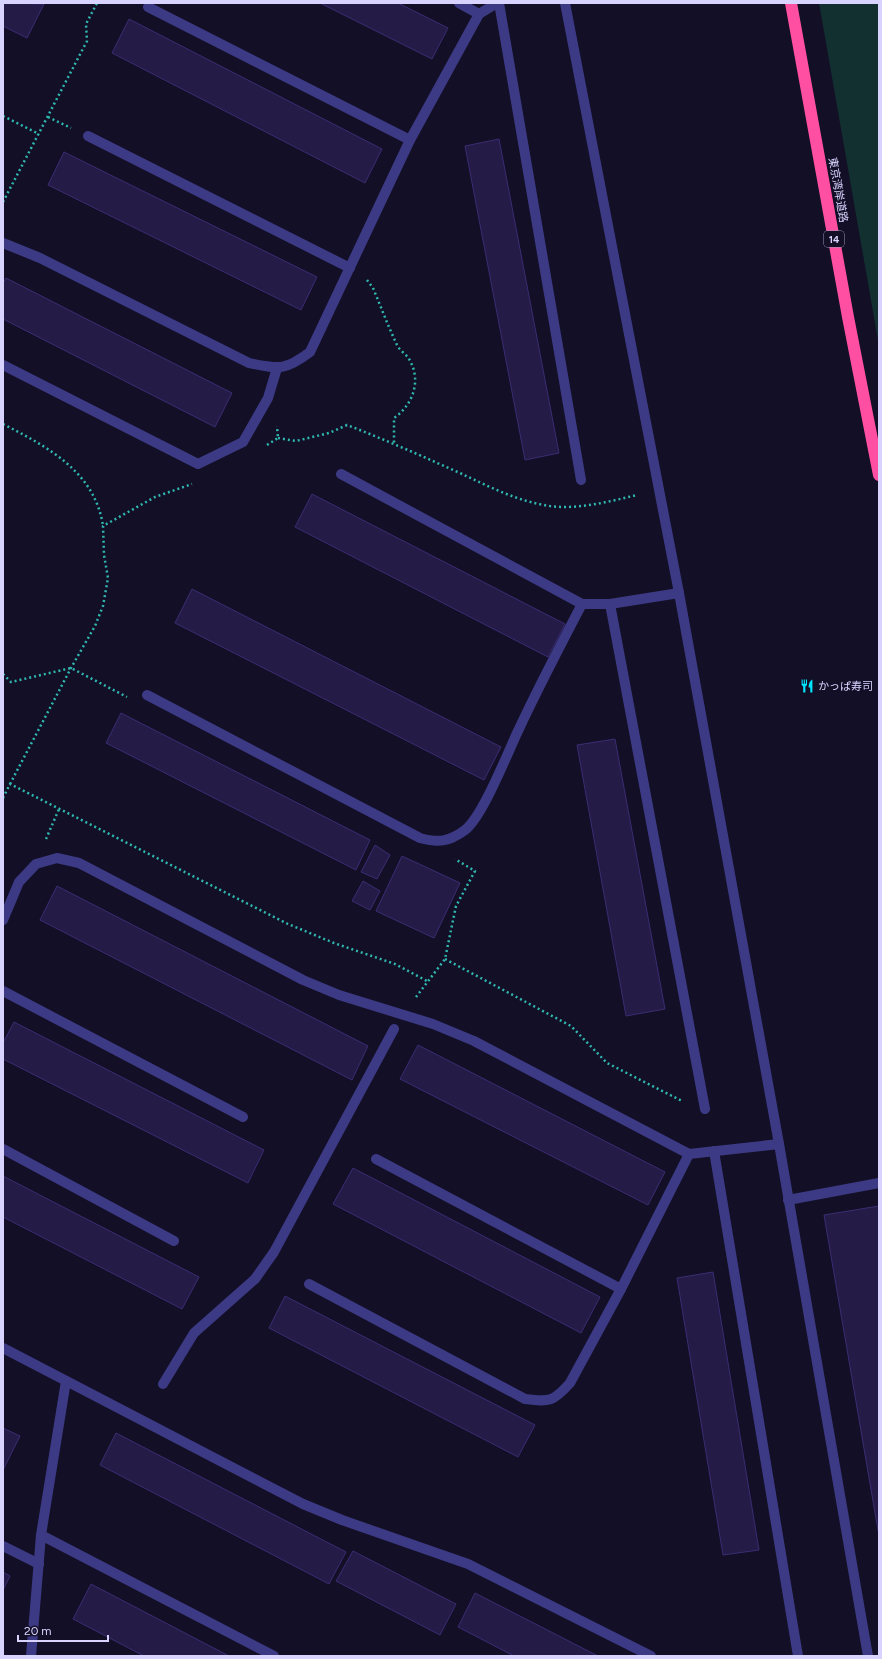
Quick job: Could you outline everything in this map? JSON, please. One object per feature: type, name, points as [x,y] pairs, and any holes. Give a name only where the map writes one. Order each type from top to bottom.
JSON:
[{"type":"highway","name":"東京湾岸道路","points":[[791,3],[848,317],[877,450],[879,475]]},
{"type":"street","points":[[459,3],[479,14]]},
{"type":"street","points":[[3,243],[40,258],[249,362],[277,368],[296,363],[310,352],[410,140],[479,14],[498,3],[581,480]]},
{"type":"street","points":[[565,3],[679,593],[779,1144],[868,1656]]},
{"type":"street","points":[[148,7],[410,140]]},
{"type":"street","points":[[88,136],[350,268]]},
{"type":"street","points":[[3,365],[198,464],[243,442],[268,398],[277,368]]},
{"type":"street","points":[[341,474],[582,604],[610,604],[679,593]]},
{"type":"street","points":[[146,695],[420,838],[435,842],[450,839],[466,829],[483,806],[518,730],[582,604]]},
{"type":"street","points":[[610,604],[705,1109]]},
{"type":"street","points":[[3,920],[19,882],[36,864],[57,858],[79,863],[304,980],[339,995],[433,1024],[474,1041],[689,1154],[779,1144]]},
{"type":"street","points":[[3,991],[243,1117]]},
{"type":"street","points":[[163,1384],[194,1333],[255,1279],[274,1252],[394,1029]]},
{"type":"street","points":[[3,1149],[174,1241]]},
{"type":"street","points":[[714,1151],[798,1656]]},
{"type":"street","points":[[309,1284],[525,1399],[545,1402],[559,1396],[570,1384],[621,1289],[689,1154]]},
{"type":"street","points":[[376,1159],[621,1289]]},
{"type":"street","points":[[788,1200],[879,1183]]},
{"type":"street","points":[[3,1348],[303,1504],[342,1520],[468,1564],[651,1656]]},
{"type":"street","points":[[31,1656],[41,1535],[66,1381]]},
{"type":"street","points":[[41,1535],[274,1656]]},
{"type":"street","points":[[3,1546],[39,1564]]},
{"type":"path","points":[[3,202],[88,41],[86,24],[96,4],[92,3]]},
{"type":"path","points":[[3,116],[39,134]]},
{"type":"path","points":[[48,117],[88,136]]},
{"type":"path","points":[[350,268],[366,278],[373,288],[398,348],[409,358],[415,375],[410,403],[402,413],[394,418],[394,444]]},
{"type":"path","points":[[277,421],[278,438]]},
{"type":"path","points":[[3,424],[51,450],[81,475],[101,510],[104,555],[108,578],[103,606],[95,626],[71,668],[3,798]]},
{"type":"path","points":[[265,446],[278,438],[296,441],[329,433],[347,425],[516,498],[544,506],[603,503],[636,495]]},
{"type":"path","points":[[103,526],[155,497],[197,482]]},
{"type":"path","points":[[3,674],[11,682],[71,668],[142,705],[146,695]]},
{"type":"path","points":[[10,784],[288,924],[334,944],[395,964],[427,981]]},
{"type":"path","points":[[43,845],[59,809]]},
{"type":"path","points":[[415,998],[445,959],[456,906],[475,871],[456,860],[450,839]]},
{"type":"path","points":[[445,959],[571,1026],[607,1062],[685,1102]]},
{"type":"green space","points":[[819,3],[879,3],[879,346]]},
{"type":"building","points":[[3,3],[44,4],[27,38],[3,26]]},
{"type":"building","points":[[320,3],[398,3],[448,28],[432,59]]},
{"type":"building","points":[[129,19],[382,149],[365,183],[112,53]]},
{"type":"building","points":[[499,139],[559,453],[525,460],[465,146]]},
{"type":"building","points":[[64,152],[317,277],[301,310],[48,185]]},
{"type":"building","points":[[6,278],[232,393],[215,427],[3,319],[3,283]]},
{"type":"building","points":[[312,494],[565,624],[548,657],[295,527]]},
{"type":"building","points":[[192,589],[501,747],[484,780],[175,623]]},
{"type":"building","points":[[121,713],[370,840],[356,870],[106,743]]},
{"type":"building","points":[[615,739],[665,1009],[626,1016],[577,745]]},
{"type":"building","points":[[375,845],[390,855],[377,879],[361,872]]},
{"type":"building","points":[[402,856],[460,883],[434,938],[376,911]]},
{"type":"building","points":[[363,881],[380,891],[370,910],[352,901]]},
{"type":"building","points":[[57,886],[368,1046],[352,1080],[40,920]]},
{"type":"building","points":[[14,1022],[264,1150],[248,1183],[3,1059],[3,1043]]},
{"type":"building","points":[[418,1045],[665,1172],[648,1205],[400,1079]]},
{"type":"building","points":[[353,1168],[600,1297],[581,1333],[333,1204]]},
{"type":"building","points":[[3,1176],[199,1277],[182,1309],[3,1217]]},
{"type":"building","points":[[879,1206],[879,1536],[824,1215]]},
{"type":"building","points":[[713,1272],[759,1550],[723,1555],[677,1278]]},
{"type":"building","points":[[285,1296],[535,1425],[518,1457],[269,1328]]},
{"type":"building","points":[[3,1428],[20,1436],[3,1470]]},
{"type":"building","points":[[116,1433],[346,1552],[329,1584],[100,1465]]},
{"type":"building","points":[[353,1551],[456,1604],[440,1635],[336,1581]]},
{"type":"building","points":[[3,1572],[10,1576],[3,1590]]},
{"type":"building","points":[[91,1584],[229,1656],[144,1656],[73,1619]]},
{"type":"building","points":[[475,1593],[598,1656],[514,1656],[458,1627]]},
{"type":"place","name":"かっぱ寿司","points":[[807,686]]}]
